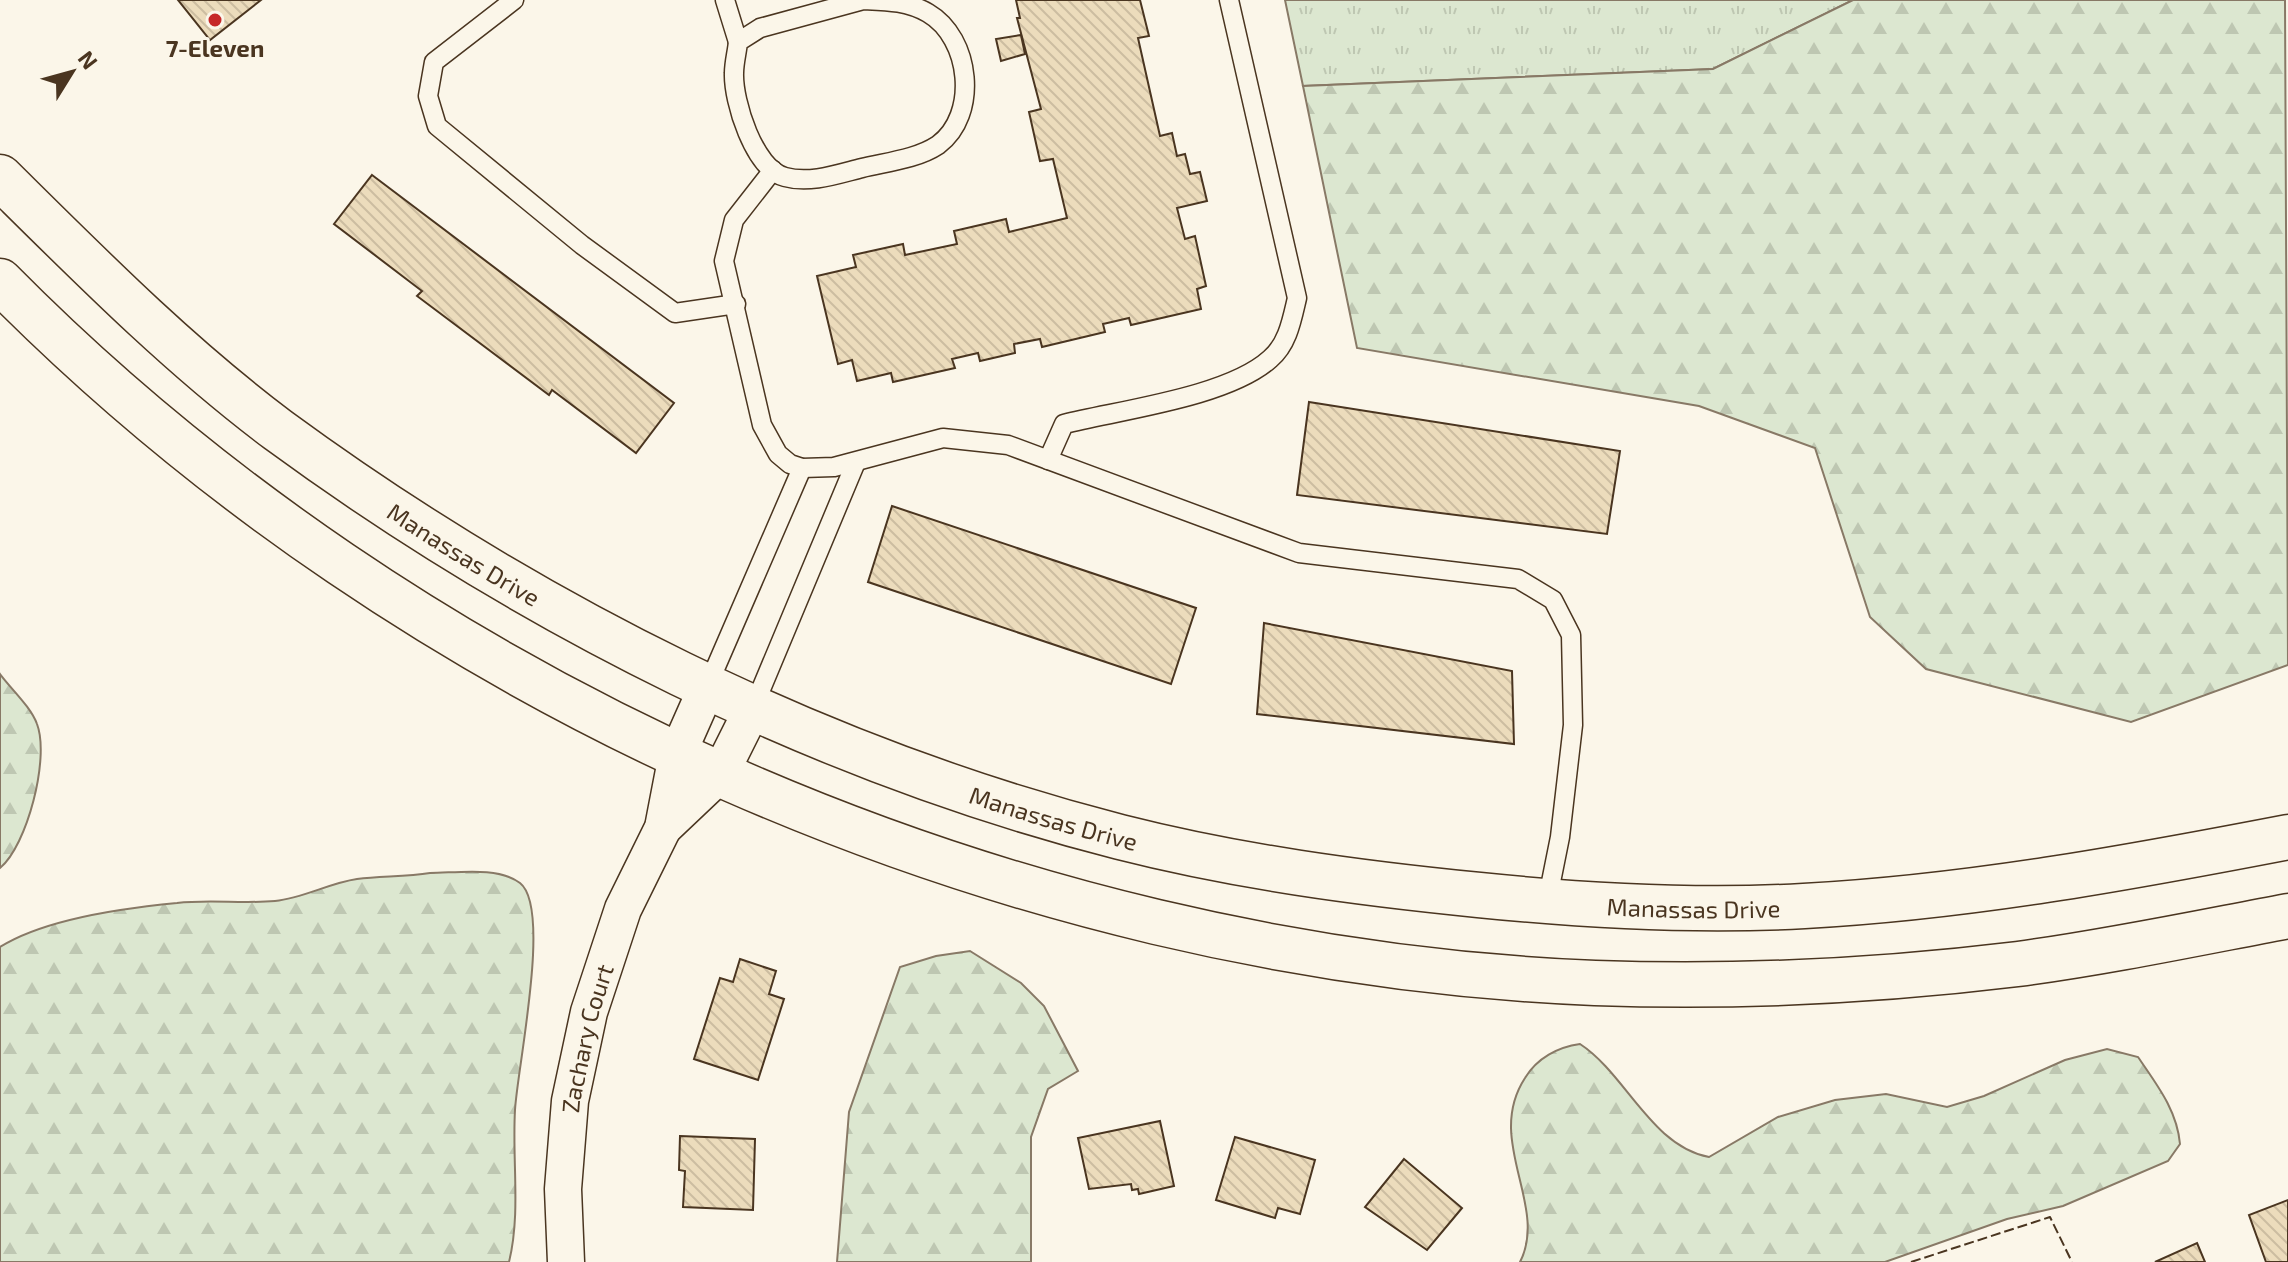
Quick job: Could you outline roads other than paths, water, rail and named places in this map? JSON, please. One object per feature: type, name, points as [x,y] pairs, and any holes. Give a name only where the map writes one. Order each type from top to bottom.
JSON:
[{"type":"street","name":"Manassas Drive","points":[[0,177],[173,344],[277,429],[511,582],[754,706],[870,756],[985,798],[1121,837],[1264,868],[1407,888],[1547,902],[1681,909],[1800,906],[1943,895],[2101,874],[2288,837]]},
{"type":"street","points":[[0,281],[137,408],[271,517],[377,587],[518,672],[677,755],[720,774],[960,868],[1092,906],[1339,960],[1594,983],[1879,978],[2022,963],[2288,916]]},
{"type":"street","name":"Zachary Court","points":[[566,1262],[563,1189],[570,1101],[589,1012],[623,909],[663,828],[677,755],[708,685]]},
{"type":"street","name":"Zachary Court","points":[[663,828],[720,774],[754,706]]},
{"type":"lane","points":[[514,0],[434,62],[428,96],[437,126],[582,245],[675,313],[736,304]]},
{"type":"lane","points":[[725,0],[738,42],[734,76],[751,145],[762,161],[783,177],[816,179],[918,155],[940,144],[959,118],[966,91],[964,65],[952,39],[930,14],[898,1],[863,0],[760,28],[738,42]]},
{"type":"lane","points":[[1048,460],[1064,424],[1227,385],[1271,359],[1290,331],[1297,298],[1229,0]]},
{"type":"lane","points":[[773,170],[734,220],[724,261],[762,425],[778,454],[802,468],[834,467],[943,438],[1008,445],[1299,553],[1518,579],[1553,600],[1571,635],[1573,725],[1560,837],[1547,902]]},
{"type":"lane","points":[[754,706],[856,462]]},
{"type":"lane","points":[[708,685],[802,468]]},
{"type":"place","name":"7-Eleven","points":[[215,20]]}]
